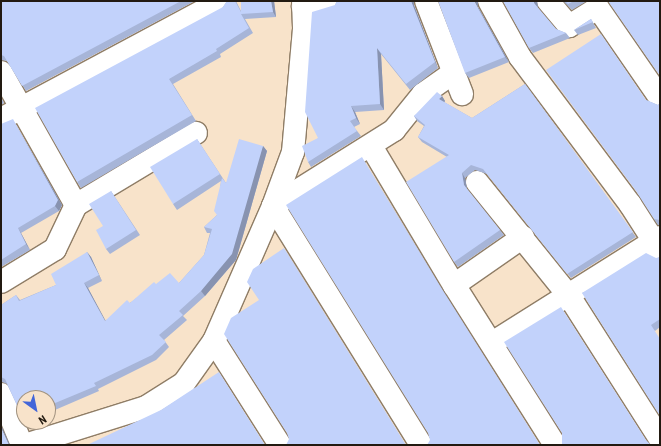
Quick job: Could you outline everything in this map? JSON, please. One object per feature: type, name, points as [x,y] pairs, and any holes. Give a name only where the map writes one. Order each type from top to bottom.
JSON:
[{"type":"street","points":[[1,119],[221,1]]},
{"type":"street","points":[[1,394],[31,444],[146,407],[184,383],[214,341],[273,206],[293,152],[304,28],[303,4],[331,1]]},
{"type":"street","points":[[426,1],[462,94]]},
{"type":"street","points":[[489,1],[520,57],[658,243],[492,343]]},
{"type":"street","points":[[548,1],[569,26],[598,8],[660,98]]},
{"type":"street","points":[[1,72],[23,107],[76,205]]},
{"type":"street","points":[[273,206],[346,159],[371,146],[394,130],[423,94],[454,73]]},
{"type":"street","points":[[1,282],[55,250],[76,205],[196,134]]},
{"type":"street","points":[[371,146],[454,286],[492,343],[555,445]]},
{"type":"street","points":[[477,182],[569,296],[660,439]]},
{"type":"street","points":[[273,206],[420,445]]},
{"type":"street","points":[[454,286],[523,238]]},
{"type":"street","points":[[214,341],[280,445]]},
{"type":"building","points":[[1,1],[181,1],[22,86],[4,56],[1,55]]},
{"type":"building","points":[[227,1],[235,1],[241,12],[241,1],[271,1],[273,12],[241,14],[249,28],[216,49],[217,51],[169,79],[192,115],[77,182],[35,108],[223,7]]},
{"type":"building","points":[[337,1],[411,1],[435,62],[406,84],[377,48],[380,104],[351,106],[356,118],[350,121],[357,131],[308,162],[302,146],[318,138],[305,112],[312,12],[335,5]]},
{"type":"building","points":[[438,1],[474,1],[505,57],[465,73]]},
{"type":"building","points":[[503,1],[534,1],[534,3],[556,29],[566,33],[529,48]]},
{"type":"building","points":[[565,1],[574,1],[568,4]]},
{"type":"building","points":[[608,1],[660,1],[660,76]]},
{"type":"building","points":[[591,19],[593,22],[574,30]]},
{"type":"building","points":[[601,34],[646,100],[658,105],[660,103],[660,220],[654,219],[636,191],[546,70]]},
{"type":"building","points":[[525,84],[633,232],[567,274],[483,169],[471,165],[462,173],[464,185],[500,230],[454,262],[406,182],[449,155],[418,137],[425,125],[414,116],[437,92],[442,96],[439,99],[472,118]]},
{"type":"building","points":[[13,119],[58,200],[55,206],[18,228],[26,244],[1,260],[1,124]]},
{"type":"building","points":[[197,139],[220,174],[173,204],[150,167]]},
{"type":"building","points":[[239,139],[263,146],[232,254],[201,291],[179,311],[183,315],[159,335],[166,342],[152,355],[94,383],[96,386],[56,403],[56,390],[16,390],[16,403],[5,379],[1,377],[1,305],[16,295],[19,301],[56,285],[51,274],[87,252],[99,275],[84,283],[105,321],[127,300],[130,303],[154,282],[156,284],[170,273],[179,283],[204,255],[212,229],[204,227],[217,215],[214,211],[222,178],[226,183]]},
{"type":"building","points":[[362,157],[440,286],[540,445],[427,445],[430,440],[428,433],[286,205]]},
{"type":"building","points":[[111,191],[136,230],[106,249],[96,230],[103,226],[89,204]]},
{"type":"building","points":[[284,248],[406,445],[286,445],[289,439],[287,433],[224,334],[231,318],[259,300],[247,282],[253,269]]},
{"type":"building","points":[[646,253],[656,258],[660,257],[660,319],[651,325],[660,339],[660,416],[582,293]]},
{"type":"building","points":[[561,307],[646,440],[651,445],[562,445],[562,433],[504,342]]},
{"type":"building","points":[[219,372],[265,445],[87,445],[161,410]]},
{"type":"building","points":[[1,428],[9,445],[1,445]]}]
